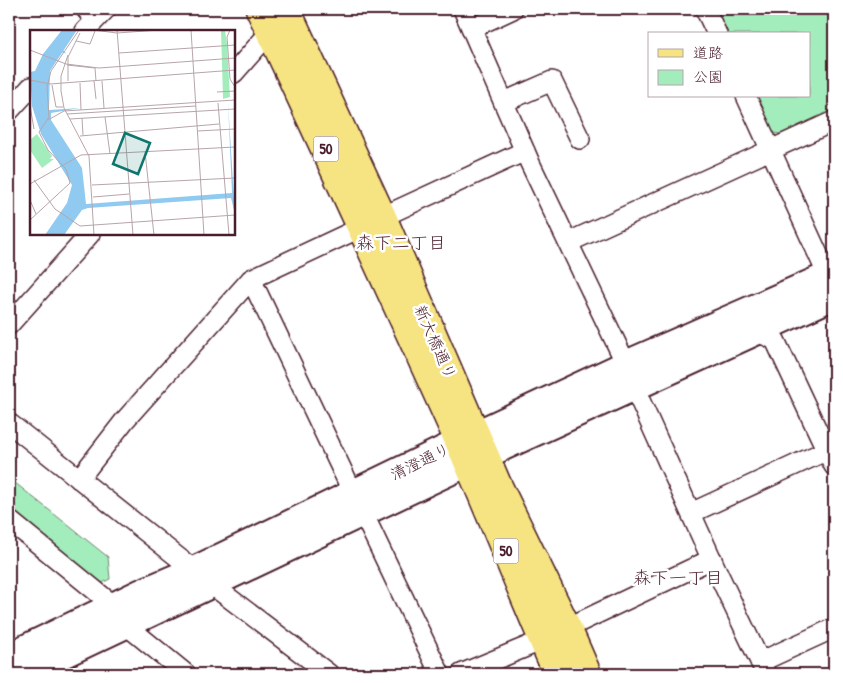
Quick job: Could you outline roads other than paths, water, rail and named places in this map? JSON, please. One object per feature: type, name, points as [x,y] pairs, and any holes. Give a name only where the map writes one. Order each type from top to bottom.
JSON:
[{"type":"main road","name":"新大橋通り","points":[[286,9],[372,222],[472,449],[543,640],[558,674]]},
{"type":"main road","name":"新大橋通り","points":[[265,20],[372,222]]},
{"type":"main road","name":"清澄通り","points":[[630,376],[756,331],[832,282]]},
{"type":"main road","name":"清澄通り","points":[[9,656],[120,615],[832,282]]},
{"type":"main road","name":"新大橋通り","points":[[472,449],[520,532],[567,628],[587,674]]},
{"type":"main road","name":"清澄通り","points":[[22,674],[120,615]]},
{"type":"street","points":[[83,9],[88,15],[93,9]]},
{"type":"street","points":[[86,30],[106,9]]},
{"type":"street","points":[[463,9],[525,151],[570,242],[691,513],[763,668],[834,628]]},
{"type":"street","points":[[472,28],[513,9]]},
{"type":"street","points":[[706,9],[716,32]]},
{"type":"street","points":[[235,71],[265,20]]},
{"type":"street","points":[[504,102],[552,81],[580,139]]},
{"type":"street","points":[[9,111],[30,88]]},
{"type":"street","points":[[747,98],[832,282]]},
{"type":"street","points":[[570,242],[834,121]]},
{"type":"street","points":[[79,479],[125,420],[251,279],[525,151]]},
{"type":"street","points":[[9,325],[89,235]]},
{"type":"street","points":[[251,279],[440,674]]},
{"type":"street","points":[[691,513],[832,454],[775,340],[756,331]]},
{"type":"street","points":[[9,423],[329,674]]},
{"type":"street","points":[[9,520],[186,674]]},
{"type":"street","points":[[567,628],[712,559]]},
{"type":"street","points":[[462,674],[543,640]]},
{"type":"district","name":"森下二丁目","points":[[401,243]]},
{"type":"district","name":"森下一丁目","points":[[678,578]]}]
